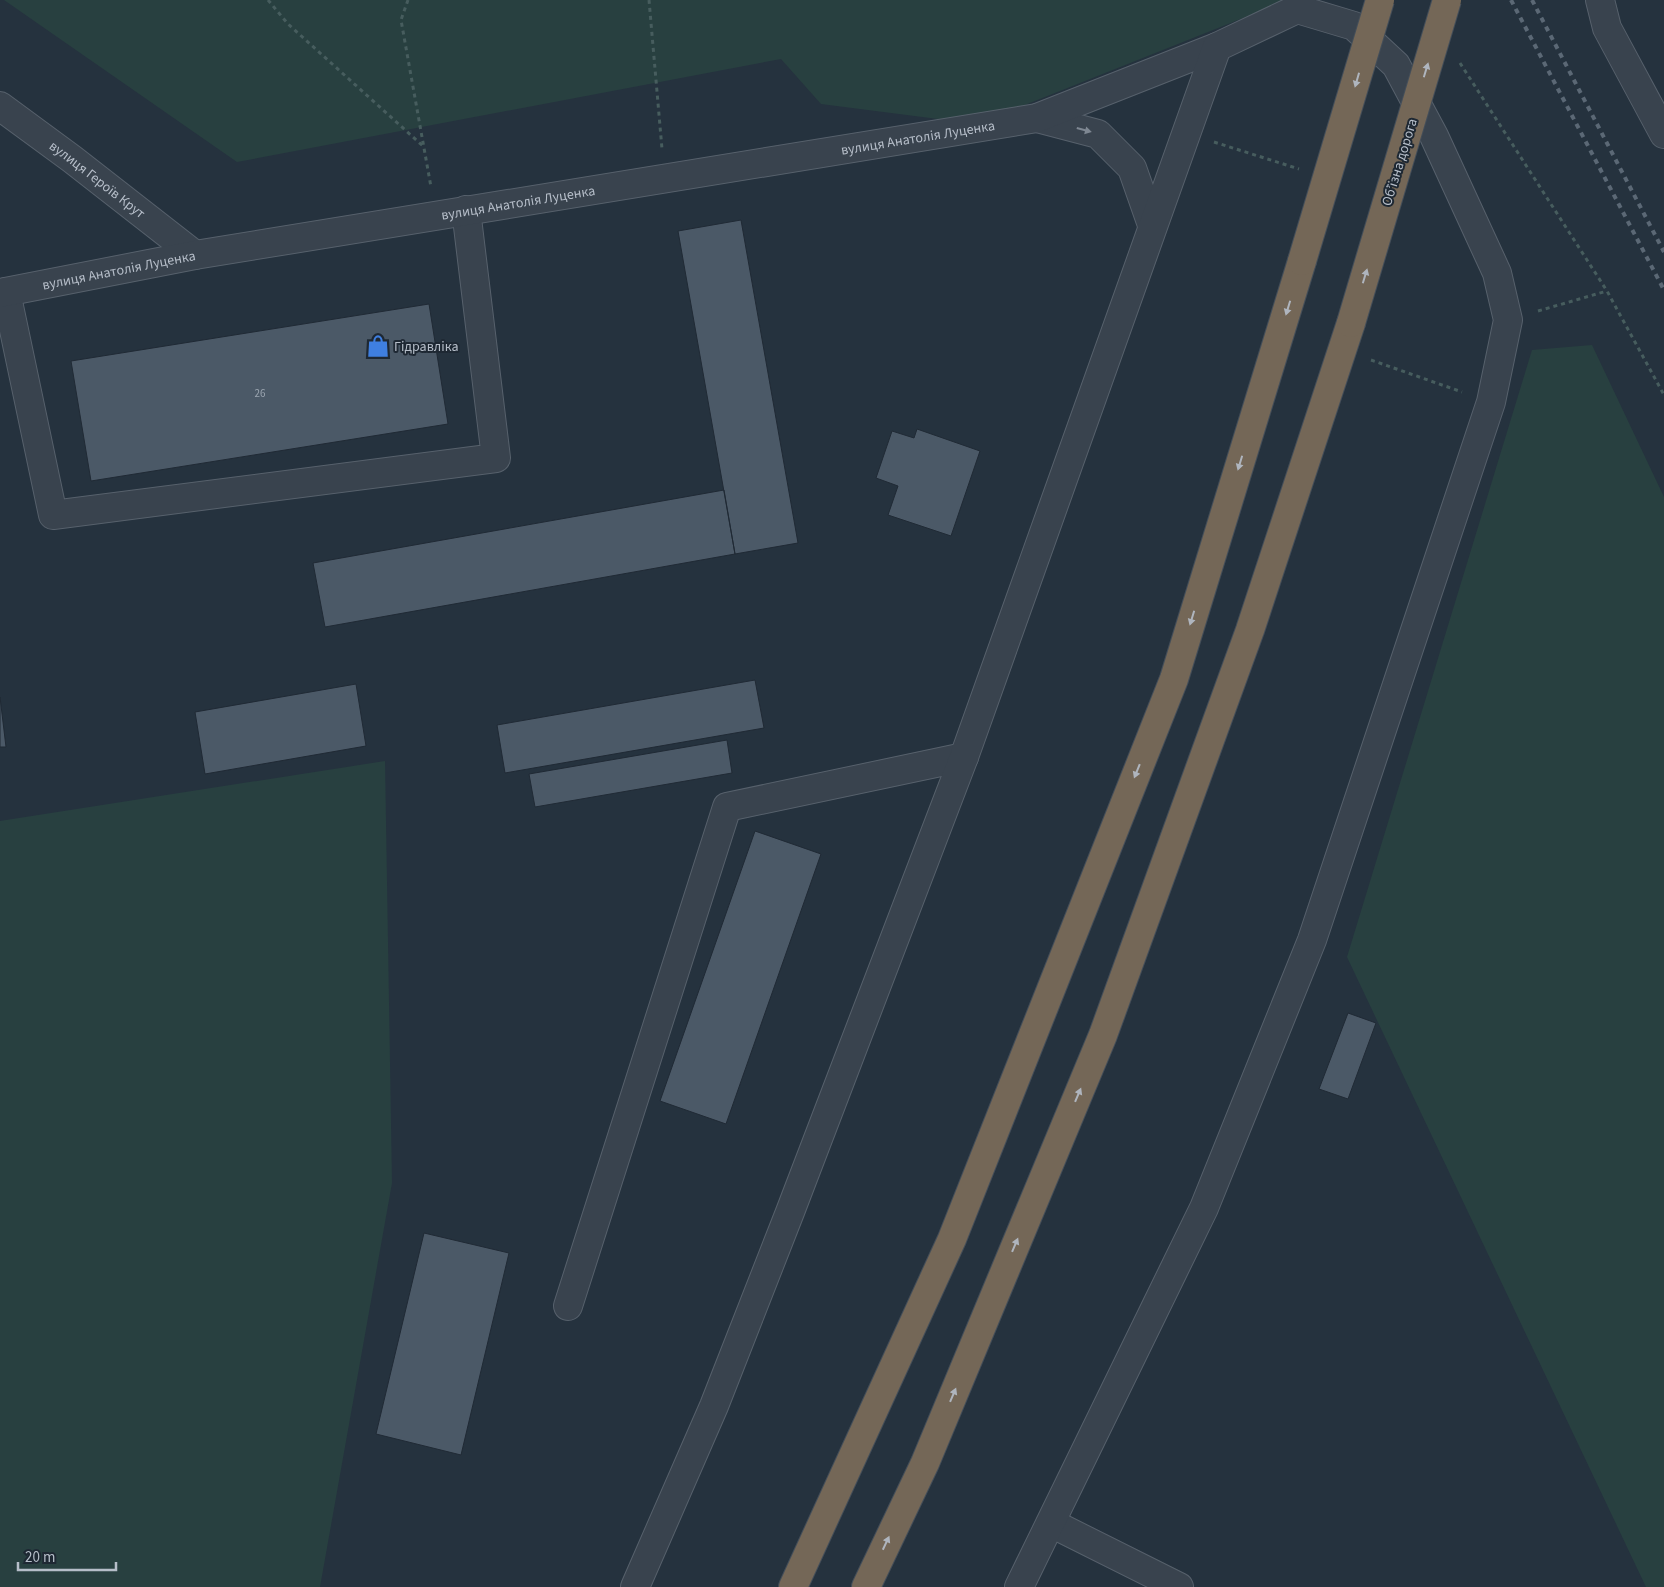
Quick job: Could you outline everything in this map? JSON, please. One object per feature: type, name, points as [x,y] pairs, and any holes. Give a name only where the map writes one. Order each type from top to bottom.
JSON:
[{"type":"highway","points":[[793,1587],[952,1239],[1174,679],[1328,179],[1380,0]]},
{"type":"highway","name":"Обʼїзна дорога","points":[[866,1587],[925,1462],[1103,1035],[1250,630],[1351,323],[1447,0]]},
{"type":"street","points":[[1600,0],[1607,28],[1664,134]]},
{"type":"street","name":"вулиця Анатолія Луценка","points":[[3,292],[195,255],[1036,118],[1217,47],[1297,9],[1354,26],[1396,65],[1434,136],[1493,264],[1508,320]]},
{"type":"street","points":[[635,1587],[714,1406],[964,757],[1217,47]]},
{"type":"street","name":"вулиця Героїв Крут","points":[[0,106],[72,159],[195,255]]},
{"type":"street","name":"вулиця Анатолія Луценка","points":[[1036,118],[1098,134],[1132,168],[1152,225]]},
{"type":"street","points":[[3,292],[53,515],[496,458],[466,210]]},
{"type":"street","points":[[1019,1587],[1204,1208],[1312,940],[1491,402],[1508,320]]},
{"type":"street","points":[[568,1306],[727,807],[964,757]]},
{"type":"street","points":[[1051,1523],[1180,1587]]},
{"type":"path","points":[[268,0],[288,24],[424,147]]},
{"type":"path","points":[[408,0],[401,20],[436,215]]},
{"type":"path","points":[[649,0],[664,178]]},
{"type":"path","points":[[1457,57],[1607,291],[1664,395]]},
{"type":"path","points":[[1185,133],[1328,179]]},
{"type":"path","points":[[1508,320],[1607,291]]},
{"type":"path","points":[[1342,350],[1491,402]]},
{"type":"green space","points":[[4,0],[1282,0],[1281,3],[977,124],[821,104],[781,59],[237,162]]},
{"type":"green space","points":[[1592,345],[1664,497],[1664,1587],[1646,1587],[1347,957],[1532,350]]},
{"type":"green space","points":[[385,761],[392,1183],[320,1587],[0,1587],[0,821]]},
{"type":"building","points":[[741,220],[798,543],[735,554],[678,231]]},
{"type":"building","points":[[429,304],[448,424],[91,481],[71,361]]},
{"type":"building","points":[[917,429],[980,451],[951,536],[888,515],[898,486],[876,478],[892,431],[914,438]]},
{"type":"building","points":[[724,490],[735,554],[325,627],[313,563]]},
{"type":"building","points":[[755,680],[764,728],[505,773],[497,725]]},
{"type":"building","points":[[356,684],[366,746],[205,774],[195,712]]},
{"type":"building","points":[[0,697],[6,747],[0,747]]},
{"type":"building","points":[[727,740],[732,773],[535,807],[529,774]]},
{"type":"building","points":[[755,831],[821,854],[726,1124],[660,1101]]},
{"type":"building","points":[[1348,1013],[1376,1023],[1348,1099],[1319,1089]]},
{"type":"building","points":[[424,1233],[509,1253],[461,1455],[376,1434]]},
{"type":"railway","points":[[1511,0],[1664,290]]},
{"type":"railway","points":[[1532,0],[1664,252]]},
{"type":"place","name":"Гідравліка","points":[[378,346]]}]
